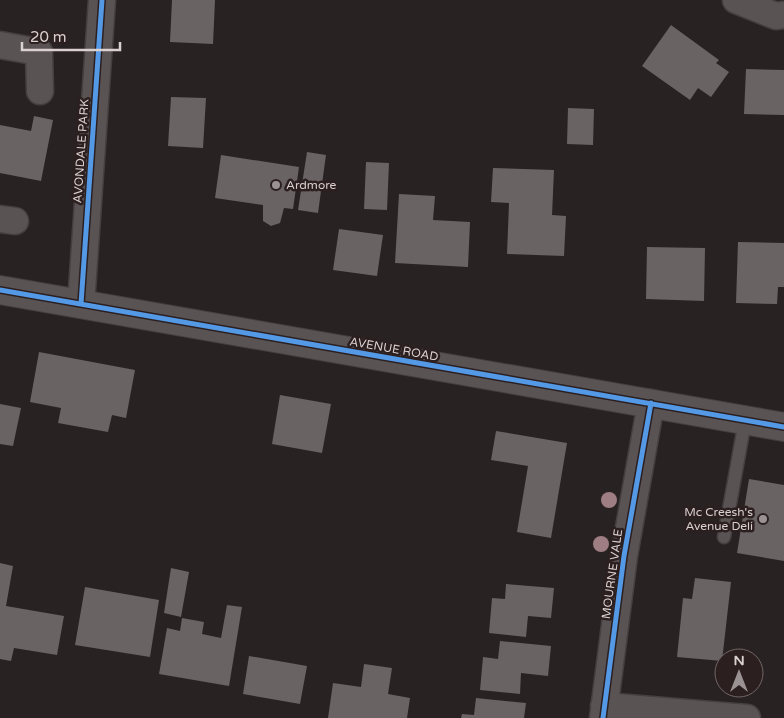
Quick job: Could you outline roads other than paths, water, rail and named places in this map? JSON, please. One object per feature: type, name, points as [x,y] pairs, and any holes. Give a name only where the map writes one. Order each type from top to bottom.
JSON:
[{"type":"main road","name":"AVENUE ROAD","points":[[0,290],[784,427]]},
{"type":"street","name":"AVONDALE PARK","points":[[81,304],[102,0]]},
{"type":"street","points":[[736,0],[776,16],[784,15]]},
{"type":"street","points":[[0,45],[39,52],[40,91]]},
{"type":"street","name":"MOURNE VALE","points":[[604,712],[624,556],[651,403]]},
{"type":"street","points":[[604,712],[747,718]]},
{"type":"lane","points":[[724,537],[745,420]]},
{"type":"place","name":"Ardmore","points":[[276,185]]},
{"type":"place","name":"Mc Creesh's Avenue Deli","points":[[763,519]]}]
